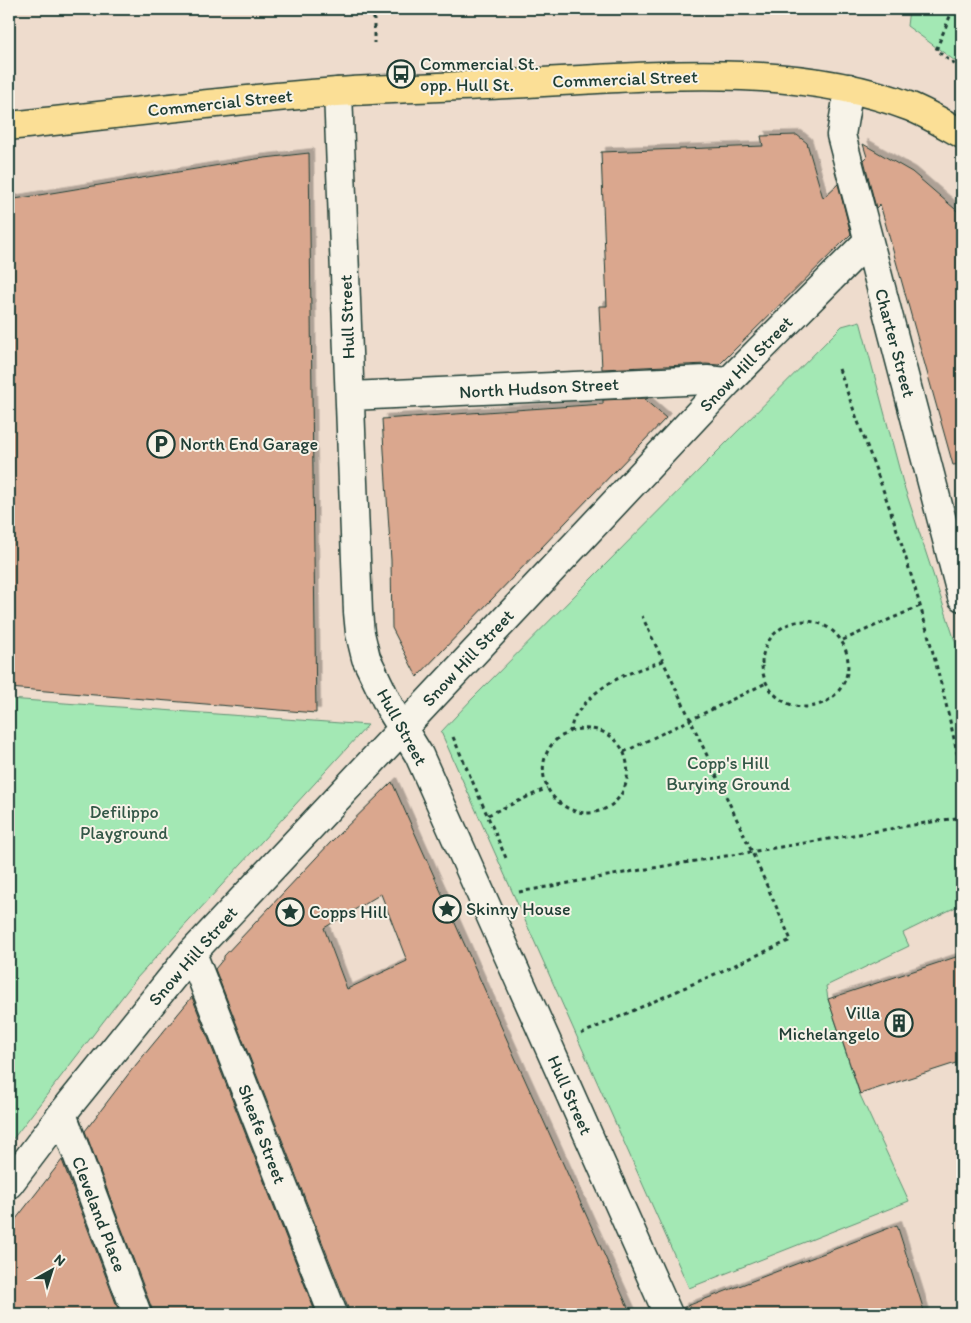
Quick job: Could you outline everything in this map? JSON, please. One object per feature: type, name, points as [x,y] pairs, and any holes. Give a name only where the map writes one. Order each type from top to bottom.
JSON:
[{"type":"main road","name":"Commercial Street","points":[[9,126],[185,106],[338,92],[669,76],[736,76],[806,81],[849,88],[912,107],[962,134]]},
{"type":"street","name":"Charter Street","points":[[849,88],[841,136],[962,596]]},
{"type":"street","name":"Hull Street","points":[[338,92],[360,633],[366,658],[390,708],[419,755],[668,1314]]},
{"type":"street","name":"Snow Hill Street","points":[[9,1184],[62,1114],[192,953],[728,382],[868,241]]},
{"type":"street","name":"North Hudson Street","points":[[350,396],[707,380],[728,382]]},
{"type":"street","name":"Sheafe Street","points":[[192,953],[333,1314]]},
{"type":"street","name":"Cleveland Place","points":[[62,1114],[137,1314]]},
{"type":"path","points":[[374,9],[374,43]]},
{"type":"path","points":[[953,9],[936,50],[962,70]]},
{"type":"path","points":[[839,369],[896,529],[920,606],[950,718],[962,776]]},
{"type":"path","points":[[843,640],[920,606]]},
{"type":"path","points":[[578,1026],[581,1035],[791,940],[642,616]]},
{"type":"path","points":[[809,620],[832,630],[843,640],[848,655],[849,667],[846,681],[839,692],[817,707],[805,708],[789,705],[774,695],[766,683],[762,671],[763,651],[767,642],[783,627],[795,622],[809,620]]},
{"type":"path","points":[[570,731],[574,718],[593,694],[617,678],[663,661]]},
{"type":"path","points":[[624,752],[766,683]]},
{"type":"path","points":[[590,728],[608,734],[624,752],[628,763],[628,775],[624,790],[613,803],[599,811],[586,813],[571,810],[555,800],[547,788],[543,763],[547,753],[556,740],[570,731],[590,728]]},
{"type":"path","points":[[453,737],[510,866]]},
{"type":"path","points":[[488,815],[547,788]]},
{"type":"path","points":[[517,883],[521,892],[635,871],[962,818]]},
{"type":"green space","points":[[909,9],[962,9],[962,66],[907,26]]},
{"type":"green space","name":"Copp's Hill Burying Ground","points":[[860,321],[903,483],[956,644],[962,668],[962,904],[903,933],[909,946],[826,986],[828,999],[860,1095],[909,1201],[689,1288],[441,732],[842,326]]},
{"type":"green space","name":"Defilippo Playground","points":[[9,699],[368,725],[136,979],[9,1144]]},
{"type":"building","points":[[797,135],[807,143],[823,198],[838,184],[851,234],[719,365],[602,369],[599,306],[607,306],[601,152],[763,146],[761,136]]},
{"type":"building","points":[[863,144],[912,172],[962,215],[962,464],[953,465],[880,204],[876,208],[864,160],[867,157]]},
{"type":"building","name":"North End Garage","points":[[309,153],[316,713],[9,688],[9,200],[256,159]]},
{"type":"building","points":[[648,398],[645,400],[666,418],[417,677],[392,628],[391,560],[382,419],[603,404],[603,400]]},
{"type":"building","points":[[392,782],[631,1314],[348,1314],[348,1308],[215,969],[224,956],[331,842]],"holes":[[[381,894],[407,961],[347,989],[324,928]]]},
{"type":"building","name":"Villa Michelangelo","points":[[962,955],[962,1061],[860,1094],[828,999]]},
{"type":"building","points":[[192,997],[316,1314],[152,1314],[152,1309],[85,1131],[130,1072]]},
{"type":"building","points":[[62,1160],[120,1314],[9,1314],[9,1228]]},
{"type":"building","points":[[897,1225],[925,1314],[683,1314],[682,1308]]},
{"type":"place","name":"Commercial St. opp. Hull St.","points":[[401,74]]},
{"type":"place","name":"North End Garage","points":[[161,444]]},
{"type":"place","name":"Skinny House","points":[[447,909]]},
{"type":"place","name":"Copps Hill","points":[[290,912]]},
{"type":"place","name":"Villa Michelangelo","points":[[899,1023]]}]
